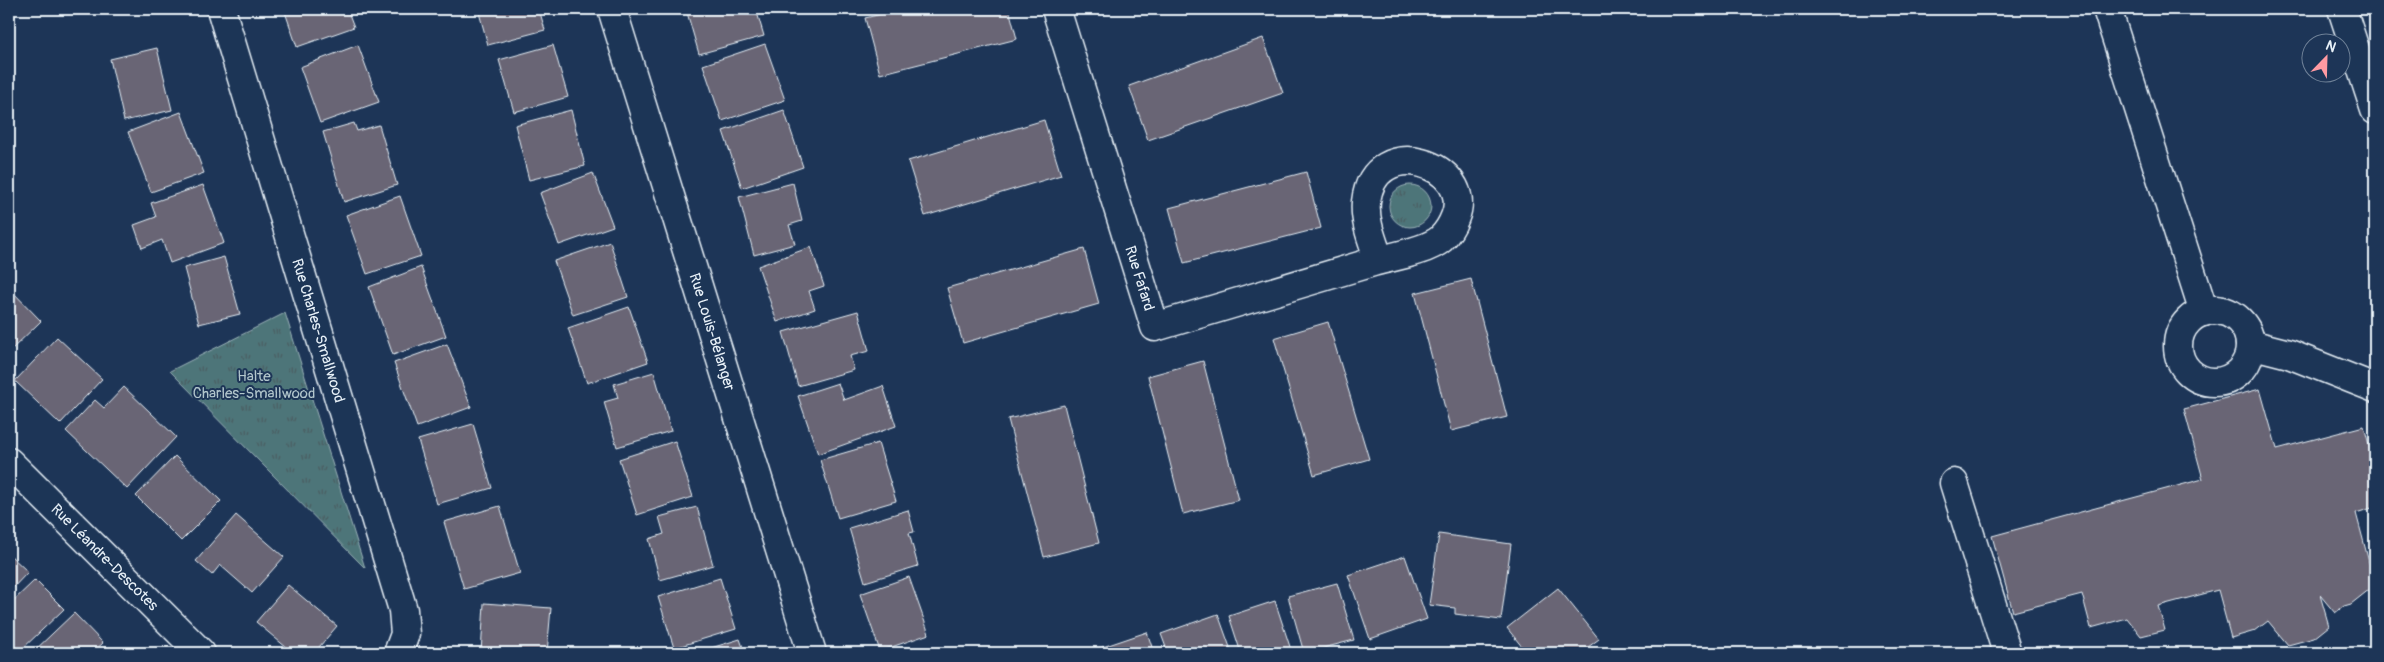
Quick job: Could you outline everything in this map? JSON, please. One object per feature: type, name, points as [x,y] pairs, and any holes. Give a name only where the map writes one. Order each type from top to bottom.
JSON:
[{"type":"street","name":"Rue Charles-Smallwood","points":[[220,9],[403,610],[406,634],[398,653]]},
{"type":"street","name":"Rue Louis-Bélanger","points":[[612,9],[812,653]]},
{"type":"street","name":"Rue Fafard","points":[[1056,9],[1155,326],[1379,260]]},
{"type":"street","points":[[2107,9],[2204,312]]},
{"type":"street","points":[[2342,9],[2375,110]]},
{"type":"street","points":[[2218,311],[2232,315],[2246,330],[2250,344],[2245,364],[2230,379],[2215,382],[2196,377],[2182,361],[2179,342],[2187,323],[2204,312],[2218,311]]},
{"type":"street","points":[[2250,344],[2289,354],[2375,388]]},
{"type":"street","name":"Rue Léandre-Descotes","points":[[9,462],[201,653]]},
{"type":"street","points":[[1954,483],[2007,653]]},
{"type":"green space","points":[[1414,185],[1422,188],[1428,194],[1431,206],[1428,218],[1422,224],[1406,227],[1398,224],[1392,218],[1389,202],[1392,194],[1398,188]]},
{"type":"green space","name":"Halte Charles-Smallwood","points":[[285,313],[365,568],[170,371]]},
{"type":"building","points":[[284,9],[347,9],[354,27],[297,47]]},
{"type":"building","points":[[478,9],[539,9],[545,30],[488,45]]},
{"type":"building","points":[[686,9],[756,9],[764,36],[699,54]]},
{"type":"building","points":[[902,9],[1009,9],[1017,39],[880,74],[865,18]]},
{"type":"building","points":[[1263,38],[1283,93],[1148,140],[1129,86]]},
{"type":"building","points":[[765,44],[785,100],[722,121],[703,65]]},
{"type":"building","points":[[358,45],[379,102],[320,123],[300,67]]},
{"type":"building","points":[[553,45],[568,97],[514,112],[499,60]]},
{"type":"building","points":[[157,48],[172,110],[124,121],[110,59]]},
{"type":"building","points":[[571,110],[585,166],[529,180],[515,125]]},
{"type":"building","points":[[784,110],[803,167],[742,188],[723,131]]},
{"type":"building","points":[[181,112],[204,173],[151,192],[128,132]]},
{"type":"building","points":[[1044,120],[1061,175],[925,216],[908,161]]},
{"type":"building","points":[[354,123],[357,131],[379,125],[397,185],[344,202],[323,132]]},
{"type":"building","points":[[1306,172],[1321,228],[1184,263],[1169,208]]},
{"type":"building","points":[[593,173],[613,226],[559,245],[540,193]]},
{"type":"building","points":[[793,183],[802,221],[789,225],[795,244],[754,255],[739,197]]},
{"type":"building","points":[[203,185],[224,243],[170,263],[162,240],[142,248],[134,225],[156,217],[151,203]]},
{"type":"building","points":[[400,196],[421,256],[367,274],[346,215]]},
{"type":"building","points":[[610,242],[628,297],[573,315],[554,261]]},
{"type":"building","points":[[811,247],[824,286],[809,291],[815,309],[777,322],[758,266]]},
{"type":"building","points":[[1084,249],[1099,304],[963,343],[947,288]]},
{"type":"building","points":[[224,257],[240,314],[199,324],[184,268]]},
{"type":"building","points":[[421,267],[446,336],[393,355],[369,287]]},
{"type":"building","points":[[1471,279],[1507,417],[1451,431],[1415,293]]},
{"type":"building","points":[[9,288],[41,321],[9,352]]},
{"type":"building","points":[[629,307],[648,362],[587,383],[568,328]]},
{"type":"building","points":[[858,311],[869,351],[850,356],[854,370],[798,386],[783,332]]},
{"type":"building","points":[[1328,322],[1369,459],[1314,475],[1274,338]]},
{"type":"building","points":[[57,337],[102,379],[60,424],[15,381]]},
{"type":"building","points":[[447,344],[471,407],[417,427],[394,363]]},
{"type":"building","points":[[1203,361],[1239,500],[1183,514],[1148,376]]},
{"type":"building","points":[[654,372],[671,431],[617,447],[604,402],[618,398],[614,384]]},
{"type":"building","points":[[838,383],[844,400],[883,386],[896,426],[818,454],[798,396]]},
{"type":"building","points":[[124,387],[176,437],[127,489],[66,431],[95,400],[104,408]]},
{"type":"building","points":[[2260,389],[2277,449],[2364,426],[2375,467],[2375,507],[2356,513],[2375,585],[2351,604],[2344,606],[2335,613],[2320,595],[2329,626],[2314,638],[2288,645],[2268,621],[2255,631],[2231,638],[2218,590],[2158,606],[2165,630],[2141,636],[2127,618],[2091,628],[2082,594],[2013,612],[1992,536],[2203,479],[2184,409]]},
{"type":"building","points":[[1064,405],[1099,543],[1044,557],[1008,419]]},
{"type":"building","points":[[473,424],[492,488],[437,504],[418,440]]},
{"type":"building","points":[[675,441],[693,497],[637,515],[619,459]]},
{"type":"building","points":[[878,443],[896,501],[838,518],[820,460]]},
{"type":"building","points":[[175,456],[221,501],[181,541],[136,496]]},
{"type":"building","points":[[500,506],[520,573],[464,589],[444,522]]},
{"type":"building","points":[[697,507],[713,565],[660,580],[649,539],[664,534],[659,517]]},
{"type":"building","points":[[908,510],[914,532],[909,533],[918,566],[865,582],[849,528]]},
{"type":"building","points":[[236,515],[284,557],[252,593],[220,565],[212,575],[196,561]]},
{"type":"building","points":[[1439,534],[1511,544],[1501,620],[1455,614],[1455,608],[1429,605]]},
{"type":"building","points":[[9,554],[28,572],[9,592]]},
{"type":"building","points":[[1405,556],[1427,619],[1370,639],[1348,575]]},
{"type":"building","points":[[909,577],[929,634],[880,651],[860,594]]},
{"type":"building","points":[[720,578],[736,629],[674,648],[658,597]]},
{"type":"building","points":[[35,580],[64,609],[18,653],[9,653],[9,605]]},
{"type":"building","points":[[1337,583],[1354,640],[1304,653],[1288,596]]},
{"type":"building","points":[[288,585],[337,626],[314,653],[293,653],[256,622]]},
{"type":"building","points":[[1558,588],[1599,639],[1580,653],[1527,653],[1507,628]]},
{"type":"building","points":[[1275,601],[1292,653],[1241,653],[1229,616]]},
{"type":"building","points":[[484,603],[551,608],[547,653],[481,653]]},
{"type":"building","points":[[74,613],[103,643],[92,653],[32,653]]},
{"type":"building","points":[[1218,614],[1232,653],[1168,653],[1161,634]]},
{"type":"building","points":[[1147,632],[1154,653],[1085,653]]},
{"type":"building","points":[[740,639],[745,653],[695,653]]}]
